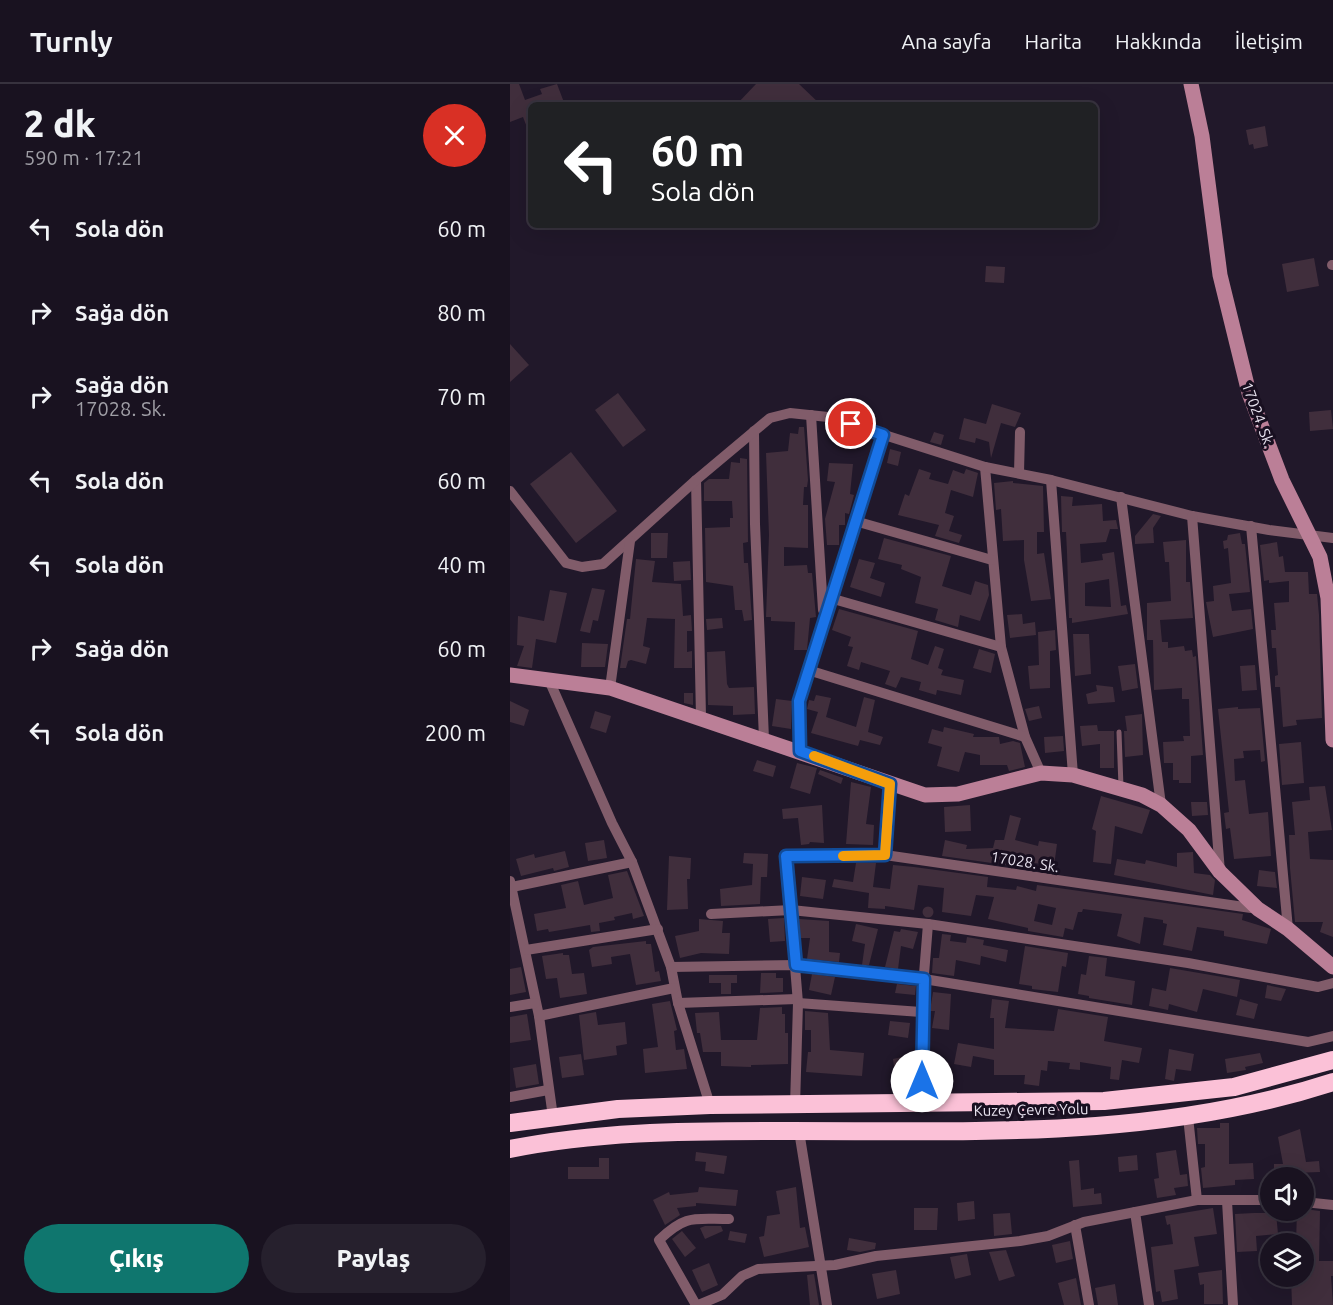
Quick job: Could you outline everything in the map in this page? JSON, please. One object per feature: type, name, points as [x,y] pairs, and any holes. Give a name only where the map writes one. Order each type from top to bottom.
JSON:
[{"type":"highway","name":"Kuzey Çevre Yolu","points":[[510,1123],[618,1109],[710,1105],[795,1106],[1104,1101],[1234,1087],[1333,1060]]},
{"type":"highway","name":"Kuzey Çevre Yolu","points":[[510,1149],[564,1139],[659,1131],[1073,1129],[1188,1117],[1277,1100],[1333,1082]]},
{"type":"street","name":"17024. Sk.","points":[[1191,84],[1202,136],[1220,275],[1237,350],[1249,393],[1306,534],[1320,557],[1328,598],[1333,740]]},
{"type":"street","points":[[510,491],[566,563],[582,567],[603,564],[696,480],[770,418],[790,413],[828,417],[985,467],[1051,480],[1192,516],[1333,538]]},
{"type":"street","points":[[812,415],[824,617]]},
{"type":"street","points":[[754,431],[755,524],[764,739]]},
{"type":"street","points":[[1019,473],[1020,432]]},
{"type":"street","points":[[800,751],[799,701],[883,435]]},
{"type":"street","points":[[985,467],[1001,647],[1025,736],[1041,773]]},
{"type":"street","points":[[696,480],[701,717]]},
{"type":"street","points":[[1051,480],[1072,775]]},
{"type":"street","points":[[1121,497],[1161,805]]},
{"type":"street","points":[[1192,516],[1220,872]]},
{"type":"street","points":[[855,521],[992,560]]},
{"type":"street","points":[[1251,526],[1288,929]]},
{"type":"street","points":[[610,688],[630,541]]},
{"type":"street","points":[[830,598],[1001,647]]},
{"type":"street","points":[[808,670],[1025,736]]},
{"type":"street","points":[[510,675],[610,688],[926,795],[958,794],[1041,773],[1072,775],[1121,789],[1161,805],[1189,830],[1220,872],[1258,909],[1288,929],[1333,967]]},
{"type":"street","points":[[549,680],[612,823],[632,862],[658,929],[671,967],[678,1004],[710,1105]]},
{"type":"street","points":[[885,855],[890,784]]},
{"type":"street","name":"17028. Sk.","points":[[791,910],[786,856],[885,855],[1258,909]]},
{"type":"street","points":[[553,1117],[539,1016],[526,950],[513,910],[511,884],[632,862]]},
{"type":"street","points":[[711,914],[791,910],[928,924],[1188,963],[1318,987],[1333,982]]},
{"type":"street","points":[[791,910],[798,1001],[795,1106]]},
{"type":"street","points":[[922,1104],[921,1011],[928,924]]},
{"type":"street","points":[[526,950],[658,929]]},
{"type":"street","points":[[671,967],[796,965],[924,979],[1308,1042],[1333,1036]]},
{"type":"street","points":[[539,1016],[674,988]]},
{"type":"street","points":[[678,1004],[798,1001],[921,1011]]},
{"type":"street","points":[[510,1007],[535,1003]]},
{"type":"street","points":[[510,1096],[548,1090]]},
{"type":"street","points":[[1188,1117],[1197,1200]]},
{"type":"street","points":[[799,1131],[827,1305]]},
{"type":"street","points":[[729,1219],[687,1219],[676,1224],[659,1240],[697,1305],[716,1302],[742,1276],[758,1269],[821,1266],[918,1250],[1029,1239],[1048,1236],[1074,1225],[1197,1200],[1260,1200]]},
{"type":"street","points":[[1227,1201],[1233,1305]]},
{"type":"street","points":[[1314,1203],[1333,1205]]},
{"type":"street","points":[[1135,1212],[1149,1305]]},
{"type":"street","points":[[1074,1225],[1089,1305]]},
{"type":"lane","points":[[1119,732],[1121,789]]},
{"type":"building","points":[[510,84],[519,84],[525,100],[542,94],[540,89],[557,84],[564,102],[528,102],[528,130],[523,117],[510,122]]},
{"type":"building","points":[[756,84],[799,84],[818,102],[739,102]]},
{"type":"building","points":[[1265,126],[1268,146],[1254,149],[1253,144],[1249,145],[1246,130]]},
{"type":"building","points":[[1314,258],[1319,286],[1287,292],[1282,264]]},
{"type":"building","points":[[986,266],[1005,267],[1004,283],[985,282]]},
{"type":"building","points":[[510,344],[529,365],[510,382]]},
{"type":"building","points":[[618,393],[646,430],[623,447],[595,410]]},
{"type":"building","points":[[992,404],[1021,413],[1015,427],[1001,423],[991,458],[989,442],[976,438],[975,443],[959,439],[964,418],[986,424]]},
{"type":"building","points":[[1331,410],[1333,429],[1310,431],[1309,412]]},
{"type":"building","points":[[799,427],[804,427],[808,480],[807,487],[804,487],[803,505],[808,505],[808,548],[784,547],[784,566],[807,565],[808,573],[812,573],[816,617],[810,618],[807,650],[794,650],[795,622],[771,621],[771,617],[766,617],[769,535],[766,453],[788,451],[790,433],[798,434]]},
{"type":"building","points":[[934,432],[944,435],[941,445],[930,442]]},
{"type":"building","points":[[890,449],[901,452],[898,466],[887,463]]},
{"type":"building","points":[[571,452],[617,511],[576,543],[530,484]]},
{"type":"building","points":[[740,458],[747,459],[748,542],[743,543],[744,563],[748,563],[752,620],[744,621],[742,610],[735,610],[733,586],[706,582],[705,528],[730,527],[730,518],[733,518],[732,501],[704,501],[704,483],[709,479],[729,479],[731,462],[740,463]]},
{"type":"building","points":[[829,463],[853,464],[850,494],[854,495],[849,514],[845,513],[845,525],[839,525],[839,545],[827,545],[825,519],[835,482],[827,481]]},
{"type":"building","points":[[919,469],[931,473],[929,479],[948,484],[953,470],[964,474],[966,469],[978,473],[973,497],[951,490],[945,513],[954,516],[949,531],[962,535],[959,543],[935,536],[939,525],[898,515],[905,494],[909,496]]},
{"type":"building","points":[[1013,481],[1013,483],[1043,486],[1044,532],[1037,532],[1037,554],[1044,553],[1051,599],[1031,601],[1024,560],[1024,540],[1003,541],[1001,509],[996,510],[994,483]]},
{"type":"building","points":[[1061,496],[1073,497],[1072,506],[1102,504],[1103,521],[1116,520],[1118,529],[1110,529],[1106,542],[1080,544],[1081,563],[1103,560],[1102,554],[1114,552],[1121,606],[1126,605],[1128,614],[1072,623],[1072,618],[1069,618],[1066,532],[1062,532]],"holes":[[[1109,579],[1111,607],[1085,606],[1085,583]]]},
{"type":"building","points":[[1153,514],[1161,516],[1153,528],[1154,543],[1135,544],[1135,536]]},
{"type":"building","points":[[651,533],[668,533],[667,558],[651,558]]},
{"type":"building","points":[[1240,533],[1242,544],[1245,544],[1250,592],[1229,594],[1232,611],[1251,609],[1253,629],[1213,637],[1206,602],[1214,601],[1213,586],[1231,583],[1228,548],[1224,549],[1223,541],[1227,540],[1228,535]]},
{"type":"building","points":[[884,538],[951,556],[942,586],[971,595],[975,581],[988,585],[989,595],[980,621],[960,615],[958,627],[935,620],[938,609],[915,603],[921,577],[901,569],[902,565],[878,559]]},
{"type":"building","points":[[1186,540],[1186,582],[1190,582],[1193,618],[1160,620],[1162,642],[1168,642],[1168,648],[1184,646],[1185,651],[1192,650],[1193,657],[1196,656],[1203,755],[1191,756],[1191,783],[1179,783],[1179,780],[1173,780],[1173,763],[1164,763],[1163,742],[1184,741],[1183,736],[1190,736],[1189,699],[1182,699],[1182,688],[1154,690],[1153,640],[1147,640],[1147,603],[1171,601],[1169,562],[1165,562],[1163,542]]},
{"type":"building","points":[[1277,542],[1279,557],[1283,556],[1285,572],[1308,572],[1309,594],[1317,594],[1319,615],[1322,718],[1296,720],[1297,725],[1283,727],[1280,687],[1275,687],[1275,676],[1278,675],[1276,648],[1272,648],[1271,630],[1276,630],[1274,603],[1289,602],[1289,581],[1269,583],[1269,580],[1264,581],[1260,545]]},
{"type":"building","points":[[636,559],[655,561],[652,582],[681,584],[683,616],[691,615],[692,631],[687,631],[687,652],[692,651],[692,668],[674,668],[675,619],[647,618],[643,646],[650,648],[646,664],[631,660],[628,661],[626,668],[620,668],[627,619],[630,619]]},
{"type":"building","points":[[859,559],[875,563],[870,578],[885,583],[881,597],[850,587]]},
{"type":"building","points":[[690,561],[691,580],[674,581],[673,562]]},
{"type":"building","points":[[592,588],[605,590],[598,621],[593,620],[590,633],[580,631]]},
{"type":"building","points":[[550,590],[567,593],[556,643],[536,639],[532,668],[517,666],[524,646],[517,645],[518,616],[544,621]]},
{"type":"building","points":[[839,609],[918,631],[911,659],[928,665],[935,646],[944,649],[938,668],[943,670],[941,675],[964,680],[961,695],[937,690],[936,695],[919,690],[921,682],[901,677],[896,688],[885,684],[890,671],[861,662],[859,670],[847,666],[853,647],[848,646],[851,637],[832,630]]},
{"type":"building","points":[[1022,614],[1023,624],[1035,622],[1036,635],[1010,638],[1007,615]]},
{"type":"building","points":[[722,618],[723,628],[707,630],[706,619]]},
{"type":"building","points":[[1055,630],[1056,650],[1050,651],[1050,688],[1030,689],[1028,666],[1039,665],[1038,632]]},
{"type":"building","points":[[1073,634],[1089,634],[1091,674],[1075,676]]},
{"type":"building","points":[[582,643],[608,644],[605,667],[581,667]]},
{"type":"building","points":[[979,649],[995,654],[991,673],[973,668]]},
{"type":"building","points":[[725,651],[727,684],[729,688],[754,687],[755,714],[733,715],[733,706],[708,705],[707,652]]},
{"type":"building","points":[[1135,664],[1138,688],[1122,691],[1118,666]]},
{"type":"building","points":[[1255,665],[1257,690],[1242,691],[1240,666]]},
{"type":"building","points":[[1096,685],[1113,687],[1115,702],[1088,704],[1086,694],[1097,691]]},
{"type":"building","points":[[684,693],[693,693],[693,705],[684,703]]},
{"type":"building","points":[[816,695],[831,698],[826,717],[856,727],[864,697],[875,700],[868,732],[883,737],[880,745],[860,740],[858,746],[811,733],[818,712],[807,709],[809,700],[814,701]]},
{"type":"building","points":[[776,699],[792,701],[791,729],[772,726]]},
{"type":"building","points":[[510,701],[529,710],[524,726],[510,722]]},
{"type":"building","points":[[1039,706],[1042,718],[1029,721],[1025,709]]},
{"type":"building","points":[[1238,707],[1238,709],[1260,708],[1265,761],[1261,762],[1260,750],[1243,751],[1244,758],[1234,759],[1235,781],[1245,780],[1249,814],[1268,812],[1271,856],[1234,859],[1230,828],[1226,829],[1224,813],[1229,812],[1218,709]]},
{"type":"building","points":[[595,711],[611,716],[606,733],[590,728]]},
{"type":"building","points":[[1142,714],[1143,755],[1125,757],[1124,731],[1127,731],[1125,716]]},
{"type":"building","points":[[1097,725],[1098,731],[1114,731],[1114,768],[1100,768],[1100,744],[1082,746],[1080,726]]},
{"type":"building","points":[[944,727],[974,734],[973,737],[999,737],[1000,744],[1013,741],[1020,743],[1025,767],[1009,771],[1007,765],[980,765],[980,755],[965,752],[959,772],[937,766],[942,747],[928,743],[932,729],[943,732]]},
{"type":"building","points":[[1063,736],[1064,751],[1045,753],[1044,737]]},
{"type":"building","points":[[1301,742],[1304,783],[1282,785],[1279,744]]},
{"type":"building","points":[[757,760],[776,766],[773,777],[753,771]]},
{"type":"building","points":[[797,763],[817,768],[810,794],[790,788]]},
{"type":"building","points":[[820,770],[843,778],[841,784],[818,774]]},
{"type":"building","points":[[851,782],[871,787],[866,824],[874,825],[873,845],[846,844]]},
{"type":"building","points":[[1325,786],[1332,830],[1308,832],[1310,859],[1333,860],[1333,937],[1320,932],[1323,922],[1295,922],[1290,868],[1289,835],[1295,835],[1292,802],[1310,800],[1309,787]]},
{"type":"building","points":[[1101,796],[1150,810],[1142,834],[1115,826],[1111,864],[1093,862],[1096,831],[1092,829]]},
{"type":"building","points":[[1191,802],[1207,802],[1208,815],[1192,816]]},
{"type":"building","points":[[822,805],[824,843],[810,842],[801,845],[798,818],[783,819],[782,809]]},
{"type":"building","points":[[970,805],[971,831],[945,832],[944,807]]},
{"type":"building","points":[[1010,815],[1021,818],[1015,840],[1038,846],[1039,841],[1057,844],[1054,866],[1028,862],[1028,865],[1007,860],[1006,865],[942,856],[945,840],[967,845],[966,849],[993,848],[995,840],[1004,840]]},
{"type":"building","points":[[604,840],[607,858],[588,861],[585,843]]},
{"type":"building","points":[[565,851],[569,867],[554,871],[553,868],[521,876],[516,859],[534,854],[535,858]]},
{"type":"building","points":[[1193,852],[1194,873],[1210,875],[1215,880],[1213,895],[1114,875],[1117,859],[1145,864],[1146,860],[1177,867],[1177,853]]},
{"type":"building","points":[[744,853],[768,854],[767,877],[761,877],[760,904],[721,906],[720,889],[752,885],[753,864],[743,863]]},
{"type":"building","points":[[669,856],[691,858],[690,879],[687,879],[688,909],[667,910]]},
{"type":"building","points":[[856,863],[876,863],[873,887],[890,889],[893,865],[914,867],[988,877],[987,887],[1016,890],[1017,886],[1036,891],[1037,885],[1243,914],[1242,920],[1271,929],[1267,944],[1224,936],[1224,931],[1197,927],[1192,951],[1163,945],[1167,924],[1163,923],[1163,920],[1144,917],[1140,944],[1117,936],[1122,914],[1083,909],[1082,912],[1078,912],[1073,930],[1065,928],[1063,937],[1028,931],[1028,928],[988,919],[994,897],[976,895],[971,916],[942,912],[944,888],[918,885],[914,910],[885,906],[885,909],[868,908],[869,893],[832,887],[834,879],[853,882]],"holes":[[[1038,904],[1056,908],[1052,925],[1034,921]]]},
{"type":"building","points":[[1259,870],[1275,872],[1277,888],[1257,886]]},
{"type":"building","points":[[627,871],[644,916],[633,919],[632,913],[614,917],[615,920],[599,923],[600,931],[591,932],[590,925],[549,932],[548,929],[537,931],[534,914],[566,908],[561,885],[578,881],[584,905],[613,898],[608,875]]},
{"type":"building","points":[[802,877],[826,880],[823,899],[800,896]]},
{"type":"building","points":[[928,907],[932,908],[932,916],[928,917],[924,916],[923,912],[924,908]]},
{"type":"building","points":[[784,918],[785,941],[770,942],[768,919]]},
{"type":"building","points":[[699,919],[723,921],[722,933],[730,933],[729,954],[701,953],[680,958],[675,936],[699,931]]},
{"type":"building","points":[[799,919],[829,921],[829,952],[840,953],[839,962],[807,959],[810,938],[800,938]]},
{"type":"building","points":[[856,924],[878,929],[869,965],[862,965],[865,944],[852,941]]},
{"type":"building","points":[[901,929],[918,932],[913,949],[901,946],[898,969],[885,967],[894,931],[900,932]]},
{"type":"building","points":[[942,934],[951,935],[950,941],[966,943],[967,937],[984,940],[983,945],[1008,950],[1006,962],[981,956],[980,965],[956,960],[954,976],[932,973],[933,958],[939,958]]},
{"type":"building","points":[[646,941],[646,944],[651,944],[655,972],[659,971],[661,981],[636,985],[630,954],[611,957],[612,964],[592,967],[589,950],[593,947]]},
{"type":"building","points":[[1025,946],[1068,953],[1066,967],[1062,966],[1058,992],[1032,989],[1032,986],[1019,984]]},
{"type":"building","points":[[563,953],[563,955],[569,955],[572,974],[584,973],[587,994],[560,998],[557,978],[546,979],[542,956]]},
{"type":"building","points":[[1089,956],[1107,958],[1105,976],[1135,981],[1132,1005],[1078,994],[1081,974],[1086,975]]},
{"type":"building","points":[[521,967],[526,992],[510,995],[510,969]]},
{"type":"building","points":[[1170,968],[1240,980],[1237,997],[1203,989],[1197,1012],[1169,1004],[1168,1010],[1149,1006],[1152,988],[1166,991]]},
{"type":"building","points":[[761,973],[776,973],[776,978],[783,978],[783,992],[760,993]]},
{"type":"building","points":[[812,974],[835,977],[831,995],[809,990]]},
{"type":"building","points":[[709,975],[737,975],[737,983],[731,983],[731,994],[721,994],[721,983],[709,983]]},
{"type":"building","points":[[897,984],[916,986],[915,995],[895,993]]},
{"type":"building","points":[[1267,985],[1286,989],[1281,1001],[1265,998]]},
{"type":"building","points":[[933,992],[951,994],[949,1030],[932,1028],[935,1011],[930,1011]]},
{"type":"building","points":[[992,999],[1009,1001],[1005,1028],[1054,1031],[1058,1009],[1108,1017],[1104,1041],[1142,1048],[1139,1063],[1122,1060],[1119,1080],[1110,1079],[1111,1067],[1080,1062],[1080,1070],[1069,1069],[1070,1063],[1048,1061],[1047,1071],[1041,1070],[1039,1086],[1024,1084],[1025,1075],[994,1075],[994,1060],[973,1056],[971,1067],[954,1064],[958,1043],[994,1049],[994,1018],[990,1018]]},
{"type":"building","points":[[1240,999],[1258,1004],[1254,1019],[1236,1015]]},
{"type":"building","points":[[670,1001],[677,1030],[674,1031],[676,1050],[684,1049],[687,1069],[645,1073],[643,1049],[658,1047],[652,1004]]},
{"type":"building","points":[[782,1007],[782,1014],[785,1014],[785,1033],[788,1033],[788,1064],[751,1065],[751,1067],[721,1066],[721,1052],[703,1052],[700,1033],[697,1033],[695,1013],[719,1012],[721,1040],[757,1040],[760,1008]]},
{"type":"building","points":[[805,1011],[828,1013],[830,1050],[864,1053],[862,1076],[806,1072],[808,1052],[811,1052],[811,1030],[805,1030]]},
{"type":"building","points":[[596,1012],[598,1025],[625,1022],[627,1044],[616,1046],[617,1055],[584,1060],[579,1015]]},
{"type":"building","points":[[527,1014],[531,1040],[510,1043],[510,1017]]},
{"type":"building","points":[[890,1021],[910,1023],[908,1038],[888,1035]]},
{"type":"building","points":[[1169,1049],[1194,1054],[1191,1071],[1176,1069],[1174,1081],[1165,1079]]},
{"type":"building","points":[[1260,1053],[1263,1063],[1245,1067],[1246,1070],[1227,1073],[1225,1059]]},
{"type":"building","points":[[581,1054],[584,1075],[562,1078],[559,1057]]},
{"type":"building","points":[[902,1057],[905,1078],[896,1080],[893,1059]]},
{"type":"building","points":[[949,1063],[950,1074],[934,1075],[933,1064]]},
{"type":"building","points":[[536,1064],[539,1084],[516,1088],[513,1068]]},
{"type":"building","points":[[1220,1123],[1229,1123],[1229,1164],[1253,1163],[1254,1179],[1235,1180],[1235,1185],[1203,1188],[1201,1168],[1205,1167],[1205,1144],[1198,1144],[1197,1128],[1220,1128]]},
{"type":"building","points":[[1300,1129],[1306,1162],[1319,1161],[1320,1172],[1314,1172],[1314,1167],[1274,1167],[1274,1164],[1283,1164],[1278,1137]]},
{"type":"building","points":[[1176,1150],[1180,1175],[1187,1174],[1188,1186],[1174,1188],[1176,1195],[1157,1198],[1154,1179],[1159,1178],[1156,1153]]},
{"type":"building","points":[[696,1152],[727,1156],[724,1174],[705,1171],[706,1162],[695,1161]]},
{"type":"building","points":[[1137,1155],[1138,1170],[1119,1172],[1118,1157]]},
{"type":"building","points":[[599,1158],[609,1158],[609,1179],[568,1179],[568,1167],[599,1167]]},
{"type":"building","points":[[1079,1160],[1081,1190],[1094,1188],[1094,1194],[1101,1193],[1102,1204],[1073,1207],[1069,1161]]},
{"type":"building","points":[[699,1187],[738,1190],[736,1206],[696,1203],[696,1206],[677,1208],[680,1215],[665,1225],[653,1200],[669,1192],[670,1195],[698,1192]]},
{"type":"building","points":[[796,1187],[800,1228],[805,1227],[809,1247],[764,1257],[759,1237],[764,1236],[767,1216],[780,1214],[776,1191]]},
{"type":"building","points":[[974,1201],[975,1219],[958,1221],[957,1203]]},
{"type":"building","points":[[914,1208],[938,1208],[937,1230],[914,1230]]},
{"type":"building","points":[[1213,1208],[1217,1234],[1194,1237],[1199,1266],[1174,1270],[1178,1299],[1162,1302],[1160,1291],[1156,1292],[1151,1247],[1173,1244],[1170,1224],[1167,1225],[1165,1216]]},
{"type":"building","points":[[1314,1210],[1320,1211],[1319,1261],[1333,1261],[1333,1276],[1331,1276],[1333,1305],[1292,1305],[1291,1287],[1314,1287],[1314,1233],[1296,1233],[1297,1221],[1314,1221]]},
{"type":"building","points":[[1010,1213],[1012,1234],[994,1236],[993,1214]]},
{"type":"building","points":[[1260,1213],[1260,1221],[1277,1221],[1278,1233],[1260,1233],[1260,1236],[1256,1236],[1257,1251],[1237,1252],[1235,1214]]},
{"type":"building","points":[[721,1226],[723,1231],[705,1239],[700,1228]]},
{"type":"building","points":[[682,1231],[696,1248],[685,1257],[672,1239]]},
{"type":"building","points":[[730,1231],[747,1234],[745,1243],[728,1240]]},
{"type":"building","points":[[849,1238],[876,1243],[875,1249],[860,1252],[847,1250]]},
{"type":"building","points":[[1070,1241],[1073,1259],[1056,1263],[1052,1245]]},
{"type":"building","points":[[1006,1250],[1015,1276],[999,1281],[989,1252]]},
{"type":"building","points":[[967,1254],[971,1275],[955,1279],[950,1257]]},
{"type":"building","points":[[709,1263],[718,1285],[702,1292],[692,1270]]},
{"type":"building","points":[[896,1270],[900,1294],[877,1299],[872,1274]]},
{"type":"building","points":[[1222,1270],[1223,1304],[1204,1304],[1204,1284],[1200,1285],[1198,1273]]},
{"type":"building","points":[[814,1274],[819,1305],[810,1305],[807,1275]]},
{"type":"building","points":[[1076,1278],[1081,1305],[1064,1305],[1058,1283]]},
{"type":"building","points":[[1115,1284],[1118,1305],[1098,1305],[1095,1288]]},
{"type":"slow traffic","points":[[814,756],[890,784],[885,855],[843,856]]},
{"type":"route","points":[[851,424],[883,435],[799,701],[800,751],[890,784],[885,855],[786,856],[796,965],[924,979],[921,1011],[922,1081]]}]
